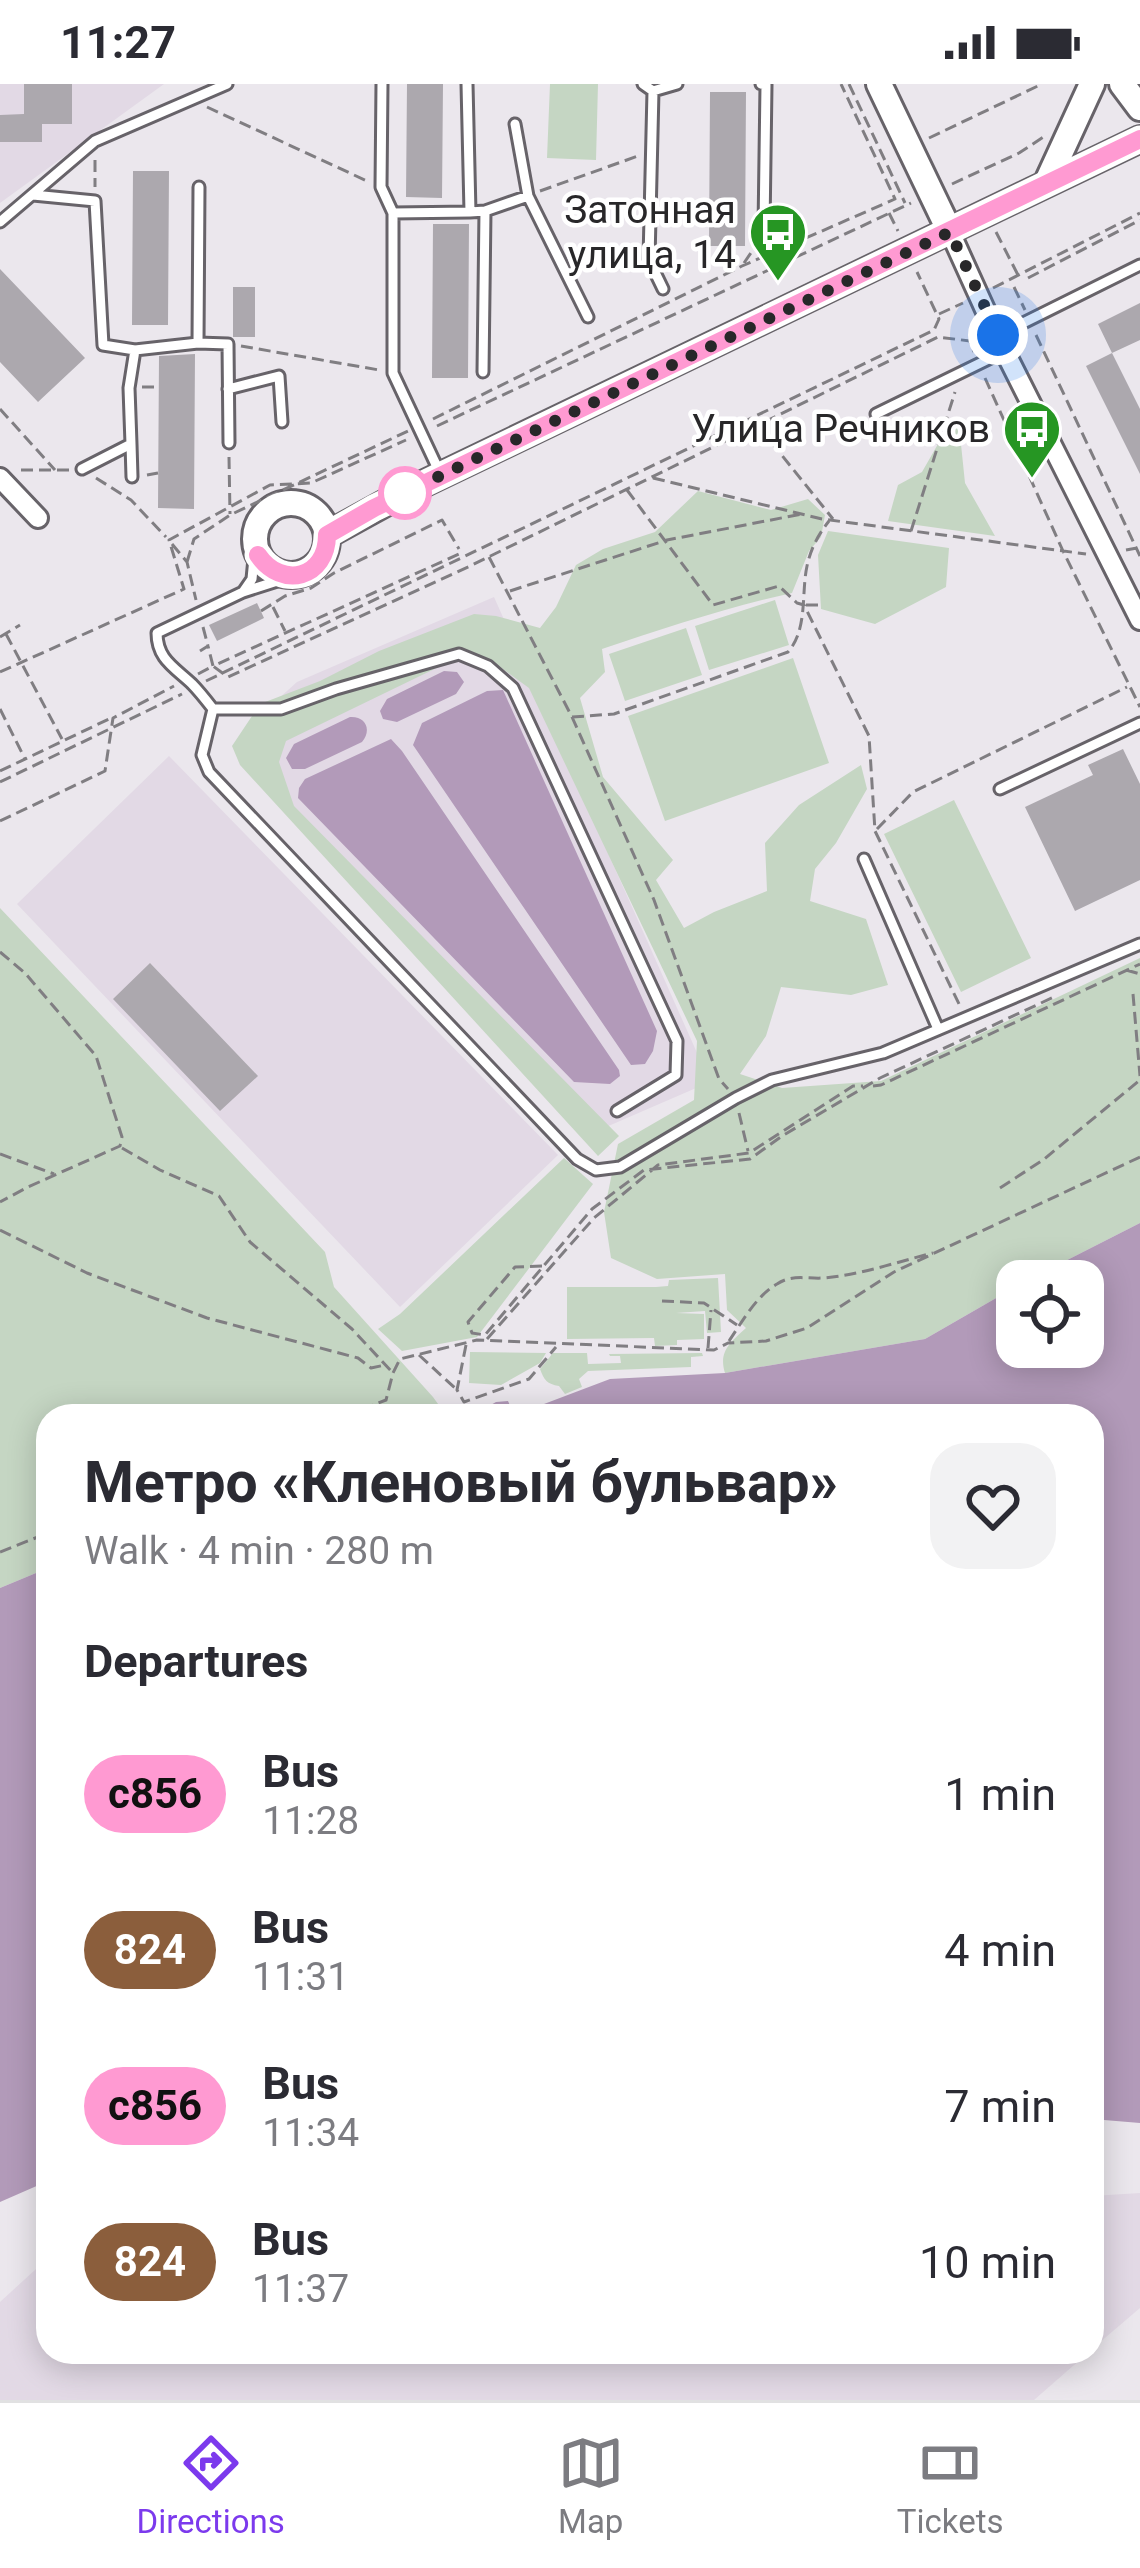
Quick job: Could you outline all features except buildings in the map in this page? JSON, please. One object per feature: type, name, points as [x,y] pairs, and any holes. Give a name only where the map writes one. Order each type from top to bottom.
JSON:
[{"type":"street","points":[[879,84],[1140,619]]},
{"type":"street","points":[[1046,184],[1092,84]]},
{"type":"street","points":[[1122,84],[1140,108]]},
{"type":"street","points":[[327,535],[374,508],[1140,139]]},
{"type":"street","points":[[9,474],[38,518]]},
{"type":"street","points":[[314,511],[327,535],[322,559],[296,575],[267,567],[255,548],[257,526],[271,508],[293,503],[314,511],[374,508]]},
{"type":"lane","points":[[0,222],[95,140],[227,84]]},
{"type":"lane","points":[[382,84],[381,187],[393,213],[393,373],[441,476]]},
{"type":"lane","points":[[467,84],[470,212]]},
{"type":"lane","points":[[663,289],[649,260],[652,152],[648,87],[677,84]]},
{"type":"lane","points":[[764,228],[765,84]]},
{"type":"lane","points":[[515,124],[527,196],[588,317]]},
{"type":"lane","points":[[198,343],[199,187]]},
{"type":"lane","points":[[33,195],[95,201],[104,345],[135,350],[228,344],[230,443]]},
{"type":"lane","points":[[393,213],[485,211],[527,196]]},
{"type":"lane","points":[[483,373],[485,211]]},
{"type":"lane","points":[[876,414],[979,364],[1029,320],[1140,265]]},
{"type":"lane","points":[[132,478],[129,388],[135,350]]},
{"type":"lane","points":[[228,389],[279,376],[282,422]]},
{"type":"lane","points":[[82,469],[131,444]]},
{"type":"lane","points":[[244,592],[252,579],[255,548]]},
{"type":"lane","points":[[296,575],[244,592],[158,633],[157,646],[167,664],[213,709],[280,709],[336,688],[459,654],[488,666],[513,688],[677,1041],[676,1076],[616,1111]]},
{"type":"lane","points":[[213,709],[202,755],[209,772],[586,1167],[608,1171],[620,1167],[772,1080],[883,1053],[1140,944]]},
{"type":"lane","points":[[1000,789],[1140,723]]},
{"type":"lane","points":[[865,859],[938,1029]]},
{"type":"path","points":[[9,474],[82,469],[131,500],[187,562],[194,539],[230,515],[742,266],[896,200],[841,84]]},
{"type":"path","points":[[849,84],[906,205]]},
{"type":"path","points":[[929,139],[1042,84]]},
{"type":"path","points":[[189,99],[381,187]]},
{"type":"path","points":[[95,140],[95,201]]},
{"type":"path","points":[[527,196],[652,152]]},
{"type":"path","points":[[942,189],[962,179]]},
{"type":"path","points":[[1028,278],[1140,217]]},
{"type":"path","points":[[0,771],[191,683],[223,673],[934,330],[937,315],[1140,217]]},
{"type":"path","points":[[742,266],[764,228]]},
{"type":"path","points":[[1014,287],[1140,556]]},
{"type":"path","points":[[200,650],[208,646],[213,666],[228,677],[470,566],[938,337],[970,341],[1063,551],[1140,707]]},
{"type":"path","points":[[228,344],[393,373]]},
{"type":"path","points":[[911,531],[962,373]]},
{"type":"path","points":[[0,409],[55,470]]},
{"type":"path","points":[[758,425],[832,520]]},
{"type":"path","points":[[230,443],[230,515]]},
{"type":"path","points":[[652,478],[832,520],[1088,555],[1137,548]]},
{"type":"path","points":[[626,490],[713,605],[779,586],[796,603],[821,605]]},
{"type":"path","points":[[507,592],[667,540],[804,514]]},
{"type":"path","points":[[261,610],[442,520],[470,566]]},
{"type":"path","points":[[572,717],[614,714],[788,652],[794,647],[804,605],[806,567],[816,538],[832,520]]},
{"type":"path","points":[[0,782],[111,729],[213,666],[463,555]]},
{"type":"path","points":[[488,556],[572,717],[654,900],[719,1079],[736,1098],[749,1156]]},
{"type":"path","points":[[804,605],[868,736],[875,831],[964,1016]]},
{"type":"path","points":[[272,606],[286,632]]},
{"type":"path","points":[[0,638],[20,625]]},
{"type":"path","points":[[7,634],[63,741]]},
{"type":"path","points":[[875,831],[913,792],[1129,686]]},
{"type":"path","points":[[0,709],[25,759]]},
{"type":"path","points":[[0,820],[105,771],[113,718]]},
{"type":"path","points":[[0,952],[25,973],[96,1056],[122,1137],[120,1146]]},
{"type":"path","points":[[486,1341],[594,1218],[658,1165],[749,1156],[853,1086],[866,1086],[1140,962]]},
{"type":"path","points":[[1122,968],[1140,974]]},
{"type":"path","points":[[1000,1188],[1043,1160],[1140,1079],[1133,994]]},
{"type":"path","points":[[0,1202],[120,1146]]},
{"type":"path","points":[[120,1146],[219,1196],[250,1242],[352,1329],[393,1373]]},
{"type":"path","points":[[0,1154],[57,1175]]},
{"type":"path","points":[[728,1342],[766,1341],[807,1328],[895,1272],[1140,1156]]},
{"type":"path","points":[[542,1266],[515,1267],[468,1322],[472,1333],[485,1335],[592,1210],[651,1170]]},
{"type":"path","points":[[0,1230],[87,1273],[208,1318],[358,1358],[371,1367],[385,1365]]},
{"type":"path","points":[[376,1404],[386,1400],[400,1359],[418,1354],[486,1341],[714,1350],[728,1342],[773,1286],[792,1277],[840,1275],[941,1252]]},
{"type":"path","points":[[662,1301],[704,1303],[739,1326]]},
{"type":"path","points":[[708,1350],[712,1308]]},
{"type":"path","points":[[458,1390],[466,1343]]},
{"type":"path","points":[[418,1354],[458,1390],[464,1402],[529,1379],[559,1343]]},
{"type":"path","points":[[0,1552],[36,1538]]},
{"type":"shaded area","points":[[0,84],[164,84],[0,203]]},
{"type":"shaded area","points":[[494,597],[710,1082],[590,1134],[244,763],[267,709],[297,682]]},
{"type":"shaded area","points":[[444,671],[457,672],[464,682],[456,694],[397,722],[383,719],[380,711],[387,699]]},
{"type":"shaded area","points":[[503,690],[657,1031],[645,1064],[631,1065],[413,745],[422,723],[487,691]]},
{"type":"shaded area","points":[[350,717],[366,725],[362,742],[305,769],[292,769],[286,758],[294,744]]},
{"type":"shaded area","points":[[391,739],[619,1070],[620,1076],[610,1084],[574,1082],[298,798],[305,779]]},
{"type":"shaded area","points":[[169,756],[558,1155],[400,1307],[17,904]]},
{"type":"shaded area","points":[[1140,1223],[1140,2123],[1104,2120],[1104,1404],[544,1404],[610,1379],[725,1373],[925,1339],[996,1298],[996,1368],[1104,1368],[1104,1260],[1067,1260]]},
{"type":"shaded area","points":[[36,1573],[36,2186],[0,2202],[0,1588]]},
{"type":"shaded area","points":[[1140,2193],[1140,2308],[1104,2339],[1104,2195]]},
{"type":"shaded area","points":[[36,2269],[36,2364],[1075,2364],[1034,2400],[0,2400],[0,2302]]},
{"type":"green space","points":[[550,84],[598,84],[596,160],[547,158]]},
{"type":"green space","points":[[950,423],[959,425],[965,483],[995,536],[888,521],[898,485],[922,472]]},
{"type":"green space","points":[[698,491],[771,510],[808,499],[825,515],[821,537],[809,551],[792,593],[602,649],[605,672],[580,698],[603,777],[673,860],[656,880],[684,928],[767,891],[765,843],[799,805],[861,765],[867,789],[815,869],[810,901],[866,919],[888,985],[851,995],[781,987],[766,1036],[740,1074],[782,1088],[881,1081],[1140,958],[1140,1223],[1067,1260],[996,1260],[996,1298],[925,1339],[725,1373],[725,1353],[746,1328],[727,1310],[725,1274],[657,1279],[611,1258],[604,1212],[618,1144],[694,1100],[697,1041],[529,688],[492,661],[453,660],[286,741],[279,762],[294,806],[619,1136],[598,1156],[240,765],[232,746],[260,704],[474,614],[540,628],[576,565],[603,549],[655,532]]},
{"type":"green space","points":[[828,531],[949,548],[946,587],[875,624],[821,609],[818,555]]},
{"type":"green space","points":[[775,600],[789,645],[709,670],[695,626]]},
{"type":"green space","points":[[686,628],[702,675],[625,701],[609,654]]},
{"type":"green space","points":[[793,658],[829,763],[665,821],[628,716]]},
{"type":"green space","points":[[954,800],[1031,958],[961,992],[884,834]]},
{"type":"green space","points":[[0,908],[325,1252],[334,1287],[438,1404],[36,1404],[36,1573],[0,1588]]},
{"type":"green space","points":[[564,1158],[593,1184],[477,1337],[402,1351],[378,1329],[400,1314]]},
{"type":"green space","points":[[718,1278],[721,1332],[707,1333],[705,1311],[676,1313],[704,1314],[704,1339],[655,1346],[654,1338],[567,1339],[567,1287],[656,1287],[668,1286],[669,1280]]},
{"type":"green space","points":[[470,1352],[546,1353],[540,1363],[501,1385],[469,1383]]},
{"type":"green space","points":[[553,1353],[587,1353],[588,1364],[621,1363],[620,1356],[609,1354],[703,1356],[691,1357],[691,1367],[588,1371],[579,1379],[582,1387],[565,1394],[546,1381],[540,1369]]},
{"type":"bus line","name":"с856","points":[[258,555],[281,574],[310,570],[325,553],[327,535],[374,508],[1140,139]]},
{"type":"place","name":"Затонная улица, 14","points":[[778,283]]},
{"type":"place","name":"Улица Речников","points":[[1032,480]]},
{"type":"route","points":[[405,493],[950,232],[998,335]]}]
